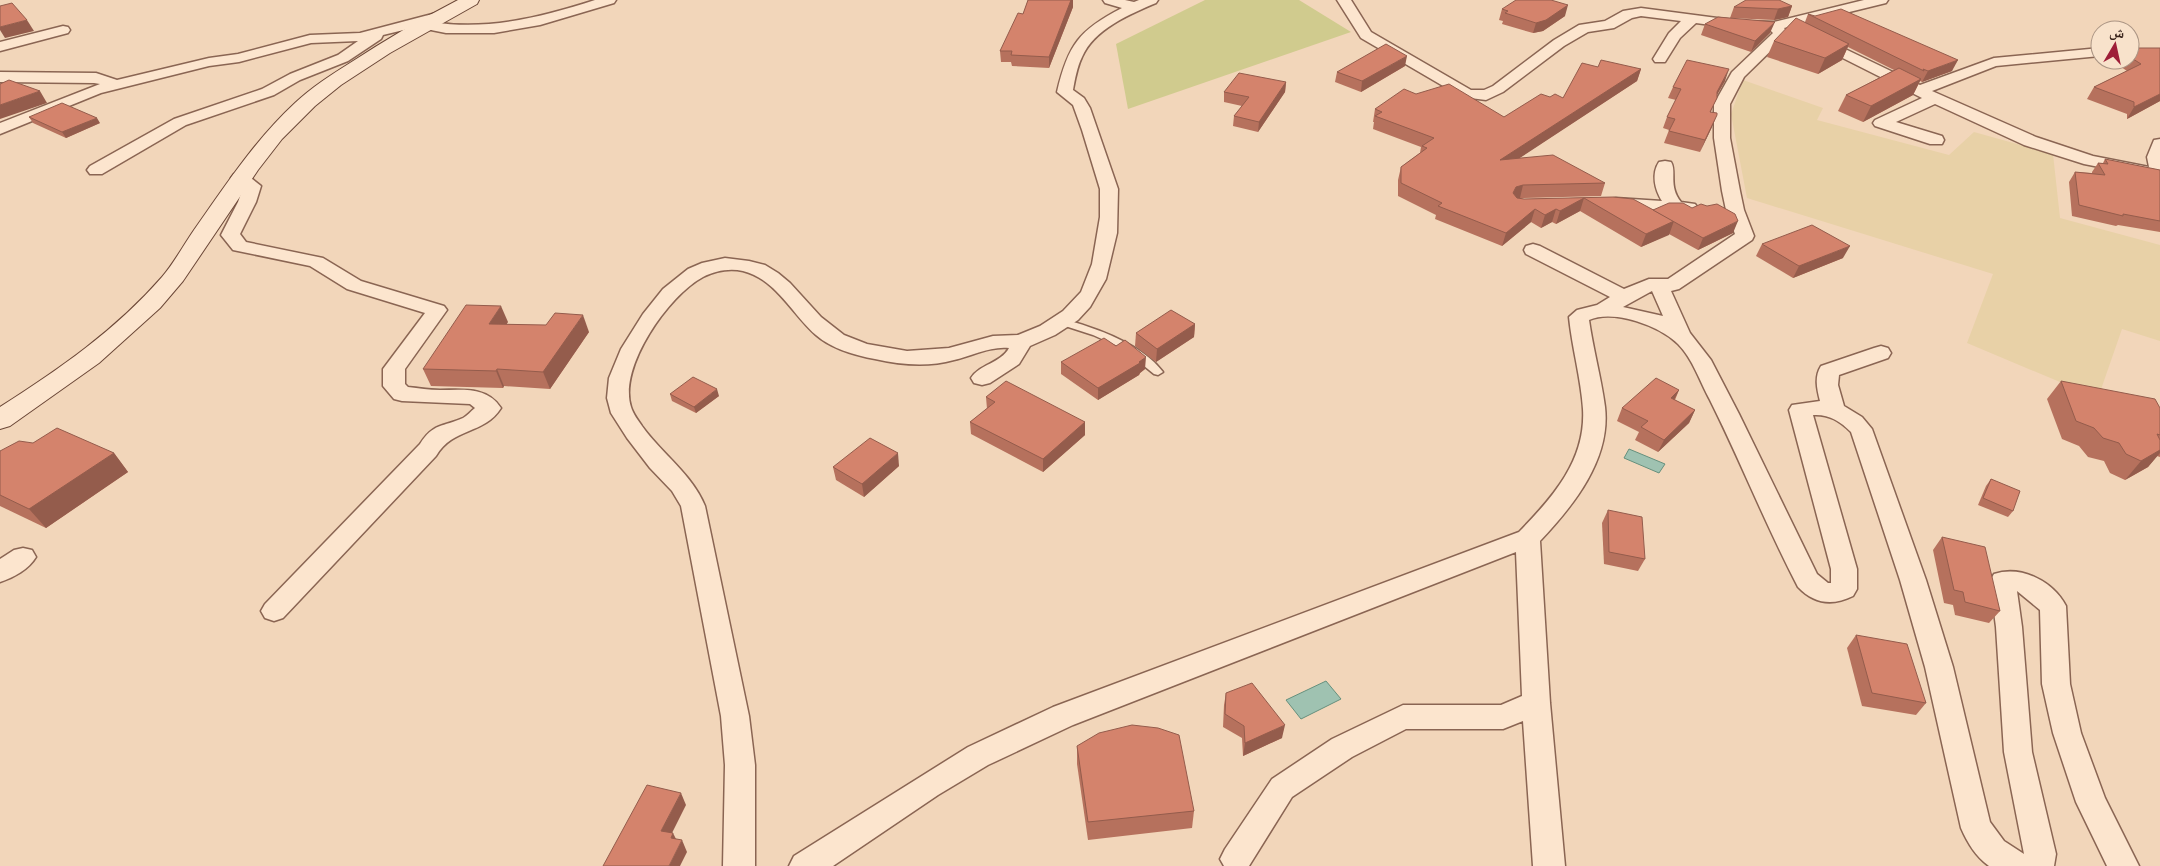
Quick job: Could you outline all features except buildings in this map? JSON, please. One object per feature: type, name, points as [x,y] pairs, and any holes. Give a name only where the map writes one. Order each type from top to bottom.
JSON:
[{"type":"street","points":[[0,420],[77,369],[145,310],[171,280],[240,178],[278,131],[312,98],[337,79],[431,20],[470,0]]},
{"type":"street","points":[[0,129],[96,90],[209,62],[239,58],[310,39],[360,37],[404,24],[431,20],[452,30],[502,29],[608,0]]},
{"type":"street","points":[[1110,0],[1143,4]]},
{"type":"street","points":[[1344,0],[1349,5],[1357,24],[1366,35],[1468,94],[1486,95],[1498,89],[1559,43],[1584,28],[1609,25],[1628,14],[1641,12],[1691,20],[1749,26],[1779,25],[1881,0]]},
{"type":"street","points":[[739,866],[740,765],[735,716],[693,506],[688,492],[652,456],[620,408],[618,389],[628,352],[659,305],[678,285],[709,267],[726,264],[742,265],[758,270],[774,280],[789,291],[818,326],[836,340],[856,348],[904,357],[927,358],[950,355],[984,344],[1003,341],[1021,342],[1062,322],[1085,302],[1095,280],[1106,251],[1109,202],[1109,186],[1081,104],[1064,92],[1076,52],[1089,36],[1102,24],[1143,4]]},
{"type":"street","points":[[1660,60],[1674,36],[1691,20]]},
{"type":"street","points":[[1779,25],[2038,144],[2090,160],[2160,174],[2155,157],[2160,144]]},
{"type":"street","points":[[1604,310],[1624,297],[1649,285],[1672,285],[1745,236],[1735,210],[1722,138],[1722,104],[1737,75],[1781,33],[1779,25]]},
{"type":"street","points":[[0,47],[63,30]]},
{"type":"street","points":[[96,170],[180,122],[268,92],[294,77],[343,58],[373,39],[378,33]]},
{"type":"street","points":[[1920,90],[1994,62],[2090,53]]},
{"type":"street","points":[[0,77],[96,78],[116,85]]},
{"type":"street","points":[[1936,98],[1881,123],[1936,140]]},
{"type":"street","points":[[1665,166],[1663,183],[1666,195],[1676,208]]},
{"type":"street","points":[[240,178],[252,186],[247,202],[230,235],[240,246],[316,262],[354,284],[437,310],[394,369],[394,386],[402,394],[438,397],[475,397],[490,408],[471,424],[450,429],[434,440],[428,450],[274,611]]},
{"type":"street","points":[[1598,203],[1735,210]]},
{"type":"street","points":[[1533,250],[1624,297]]},
{"type":"street","points":[[1660,285],[1681,335],[1696,354],[1736,428],[1807,580],[1815,589],[1825,593],[1836,594],[1844,589],[1844,569],[1800,410],[1815,407],[1834,410],[1850,418],[1861,429],[1910,572],[1939,667],[1976,828],[1993,851],[2015,866]]},
{"type":"street","points":[[804,866],[854,836],[948,774],[1004,742],[1064,716],[1528,538],[1544,522],[1577,477],[1592,440],[1594,411],[1579,318],[1587,312],[1604,310],[1636,315],[1661,321],[1681,335]]},
{"type":"street","points":[[982,378],[1012,360],[1019,351],[1021,342]]},
{"type":"street","points":[[1834,410],[1827,385],[1829,371],[1881,353]]},
{"type":"street","points":[[1528,538],[1536,703],[1549,866]]},
{"type":"street","points":[[0,572],[23,557]]},
{"type":"street","points":[[2038,866],[2040,854],[2018,752],[2009,627],[2002,581],[2018,580],[2037,591],[2053,606],[2056,684],[2067,732],[2091,802],[2123,866]]},
{"type":"street","points":[[1236,859],[1282,788],[1342,748],[1403,717],[1503,717],[1536,703]]},
{"type":"lane","points":[[1062,322],[1097,333],[1126,346],[1158,372]]},
{"type":"shaded area","points":[[1205,0],[1299,0],[1351,32],[1128,109],[1116,44]]},
{"type":"shaded area","points":[[1743,80],[1823,108],[1817,120],[1949,155],[1974,132],[2053,154],[2060,218],[2160,245],[2160,341],[2122,329],[2098,398],[1967,343],[1993,274],[1747,198],[1731,114]]},
{"type":"shaded area","points":[[1629,449],[1665,464],[1659,473],[1624,458]]},
{"type":"shaded area","points":[[1326,681],[1341,699],[1301,719],[1286,700]]}]
